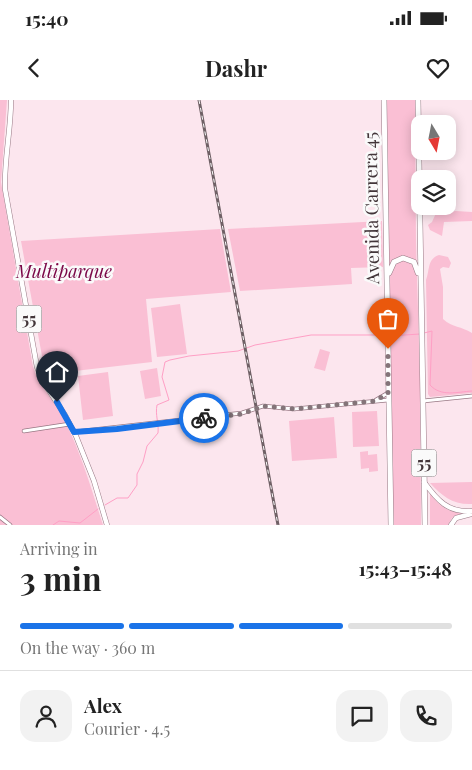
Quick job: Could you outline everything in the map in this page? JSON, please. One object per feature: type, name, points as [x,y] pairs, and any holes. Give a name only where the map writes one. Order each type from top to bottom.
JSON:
[{"type":"highway","name":"Avenida Carrera 45","points":[[384,100],[391,525]]},
{"type":"highway","name":"55","points":[[418,100],[425,525]]},
{"type":"highway","points":[[387,296],[392,264],[399,259],[406,258],[414,262],[417,268],[421,298]]},
{"type":"main road","name":"55","points":[[11,100],[5,189],[37,367],[42,380],[74,432],[94,481],[107,525]]},
{"type":"main road","points":[[424,482],[444,506],[455,510],[472,512]]},
{"type":"main road","points":[[451,525],[456,518],[472,512]]},
{"type":"street","points":[[375,401],[388,393]]},
{"type":"street","points":[[422,402],[472,396]]},
{"type":"street","points":[[74,432],[117,429],[242,414],[263,406],[294,409],[388,400]]},
{"type":"street","points":[[24,431],[70,424]]},
{"type":"street","points":[[0,517],[10,525]]},
{"type":"green space","points":[[0,100],[7,100],[1,182],[33,367],[72,435],[103,525],[0,525]]},
{"type":"green space","points":[[387,100],[415,100],[415,115],[411,115],[411,160],[415,160],[415,170],[411,170],[411,215],[416,215],[421,525],[392,525]]},
{"type":"green space","points":[[456,211],[472,212],[472,221],[444,222],[442,236],[430,230],[428,225],[432,222],[435,215],[456,215]]},
{"type":"green space","points":[[382,221],[383,267],[351,268],[352,284],[240,291],[228,229]]},
{"type":"green space","name":"Multiparque","points":[[220,229],[231,292],[146,299],[152,362],[49,374],[44,367],[21,241]]},
{"type":"green space","points":[[439,255],[448,257],[451,263],[449,268],[443,267],[440,269],[443,287],[443,319],[472,333],[472,393],[430,397],[428,394],[426,280],[432,259]]},
{"type":"green space","points":[[180,304],[187,354],[157,357],[151,308]]},
{"type":"green space","points":[[320,349],[330,352],[325,371],[314,368]]},
{"type":"green space","points":[[157,368],[161,396],[145,399],[140,371]]},
{"type":"green space","points":[[108,372],[113,416],[83,420],[78,376]]},
{"type":"green space","points":[[377,411],[379,446],[353,447],[352,412]]},
{"type":"green space","points":[[334,417],[337,458],[292,461],[289,421]]},
{"type":"green space","points":[[368,451],[368,455],[377,454],[378,471],[369,472],[369,468],[361,469],[360,452]]},
{"type":"green space","points":[[472,482],[472,504],[459,503],[448,499],[430,483]]},
{"type":"green space","points":[[430,493],[443,507],[462,513],[452,518],[448,525],[430,525]]},
{"type":"waterway","points":[[424,333],[432,331],[430,385],[434,389],[444,392],[472,391]]},
{"type":"waterway","points":[[390,336],[420,334]]},
{"type":"waterway","points":[[105,505],[117,498],[128,498],[137,485],[137,474],[143,462],[147,446],[158,433],[157,405],[169,400],[162,377],[165,362],[189,356],[238,351],[255,345],[311,335],[386,335]]},
{"type":"waterway","points":[[53,525],[59,521],[80,523],[98,509]]},
{"type":"railway","points":[[199,100],[278,525]]},
{"type":"way so far","points":[[204,418],[242,414],[263,406],[294,409],[375,401],[388,393],[388,349]]},
{"type":"route","points":[[57,402],[74,432],[117,429],[204,418]]}]
